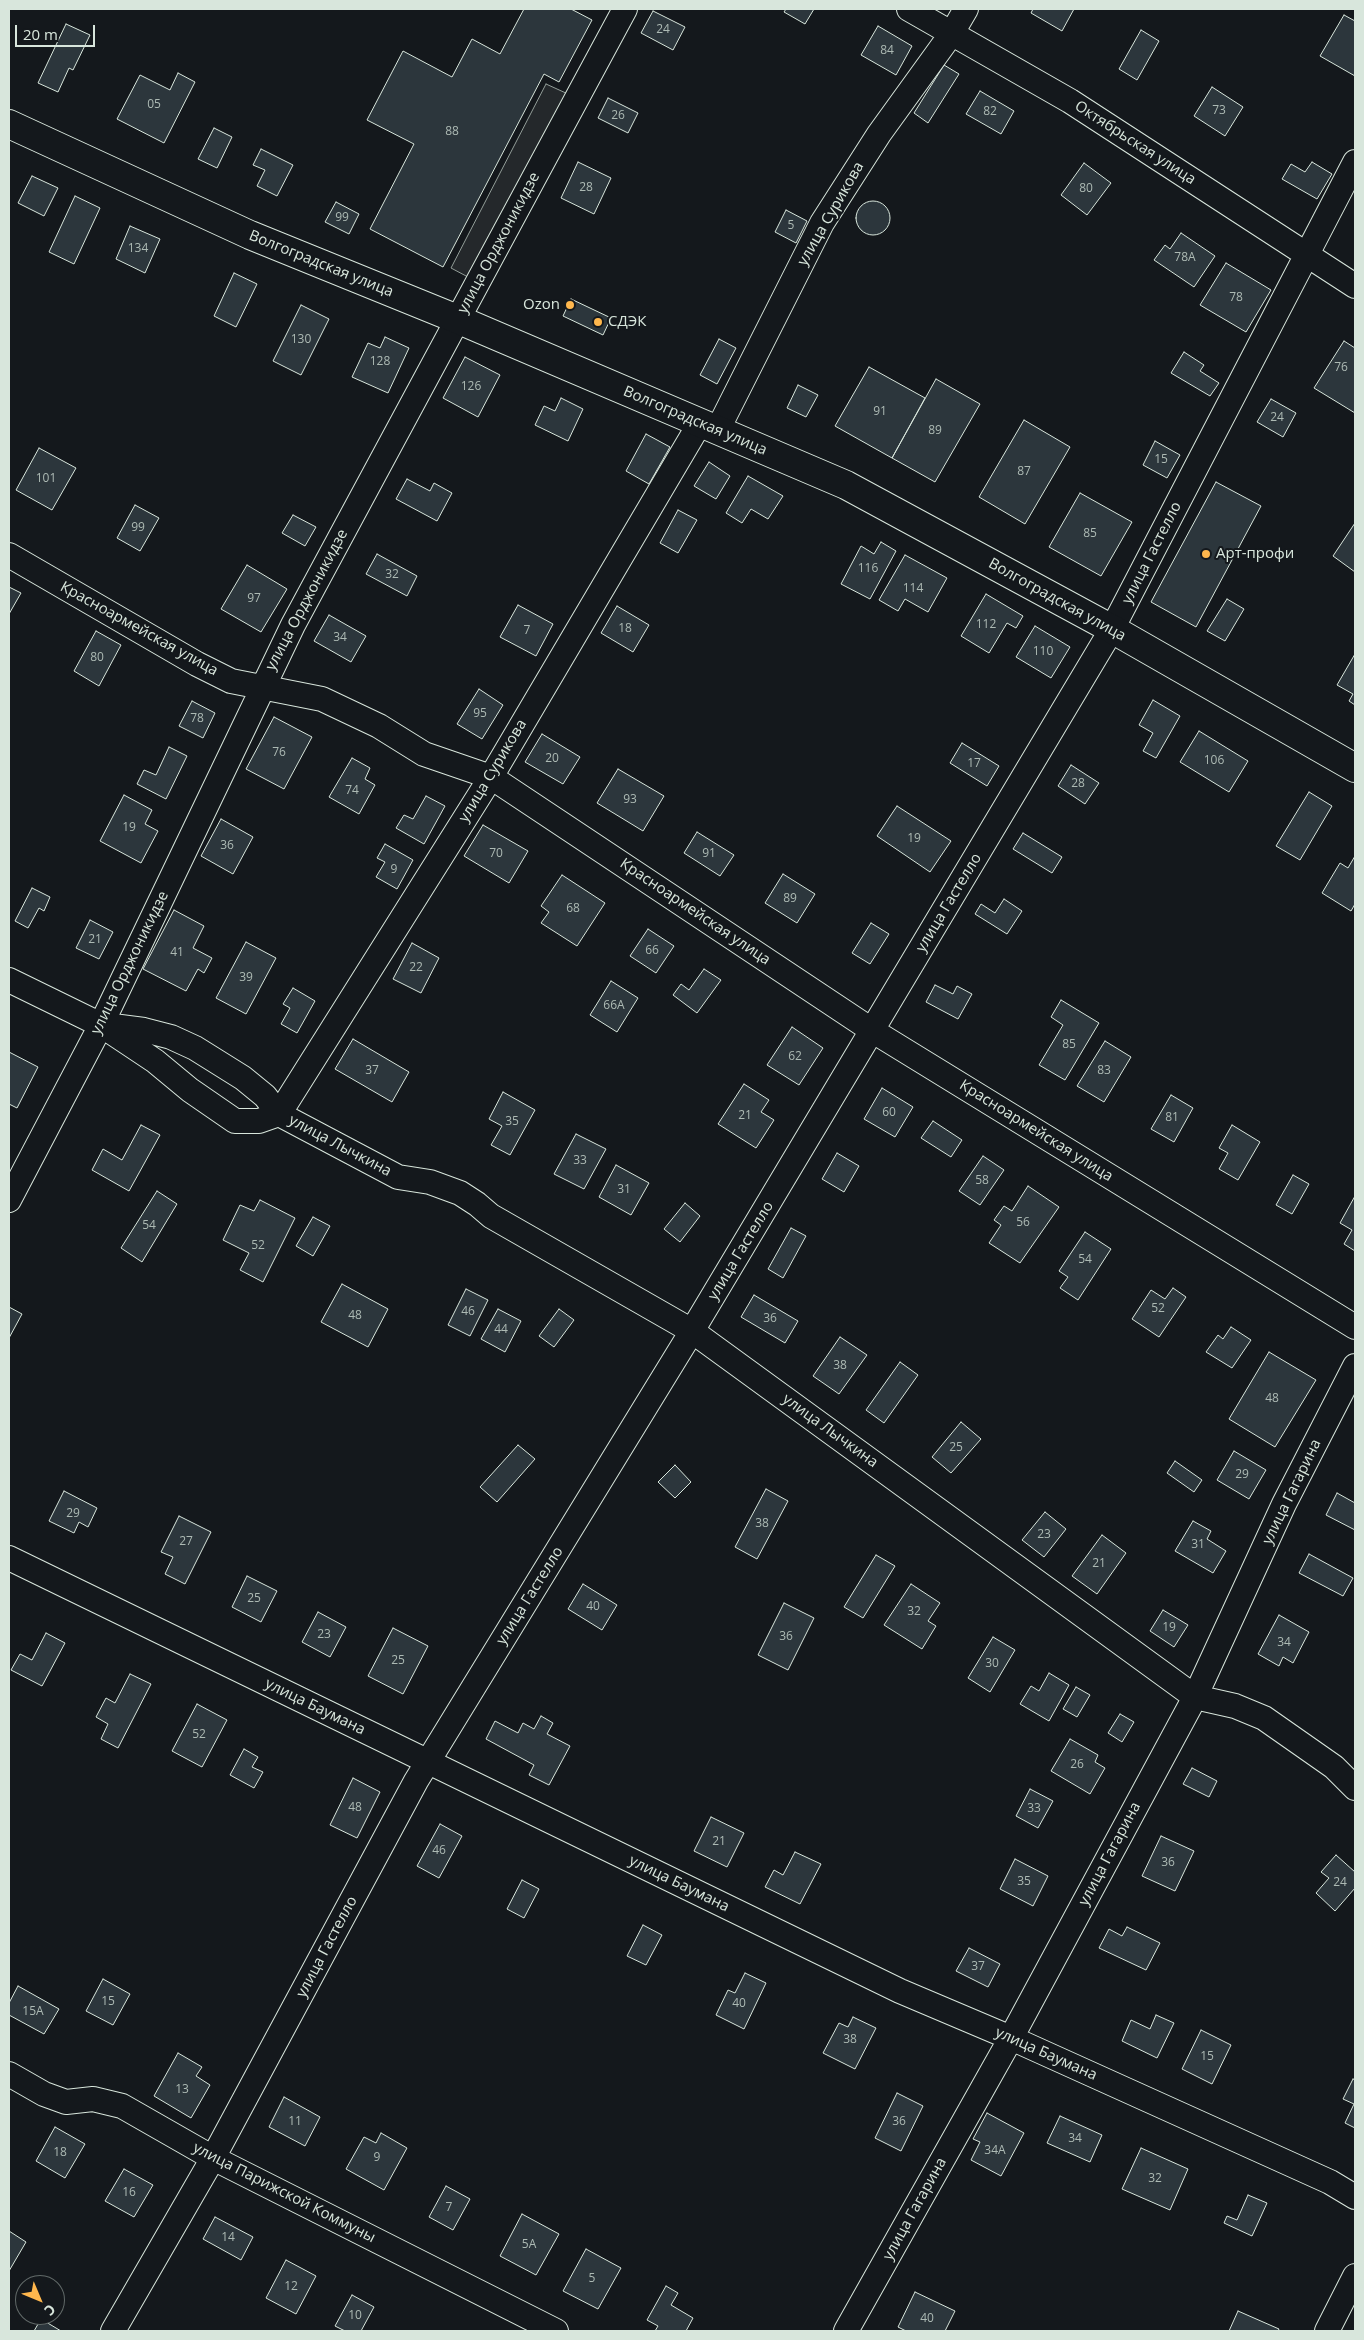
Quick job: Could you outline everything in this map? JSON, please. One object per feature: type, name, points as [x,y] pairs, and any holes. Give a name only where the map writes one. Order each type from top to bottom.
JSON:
[{"type":"street","name":"улица Орджоникидзе","points":[[9,1200],[101,1025],[262,686],[298,616],[625,9]]},
{"type":"street","name":"Октябрьская улица","points":[[909,9],[1070,101],[1355,286]]},
{"type":"street","name":"улица Сурикова","points":[[279,1114],[709,427],[822,223],[879,134],[952,33],[966,9]]},
{"type":"street","name":"Волгоградская улица","points":[[9,124],[250,235],[457,320],[846,485],[1112,629],[1355,768]]},
{"type":"street","name":"улица Гастелло","points":[[112,2331],[213,2158],[428,1762],[692,1331],[1112,629],[1355,162]]},
{"type":"street","name":"Красноармейская улица","points":[[9,555],[197,664],[231,680],[322,699],[379,726],[424,754],[491,777],[873,1031],[1355,1327]]},
{"type":"street","name":"улица Лычкина","points":[[9,980],[101,1025],[155,1061],[190,1090],[235,1120],[259,1122],[279,1114]]},
{"type":"street","name":"улица Лычкина","points":[[101,1025],[144,1030],[171,1037],[195,1048],[243,1078],[265,1096],[279,1114],[398,1176],[430,1182],[460,1193],[491,1216],[692,1331],[1195,1696],[1235,1706],[1264,1718],[1334,1767],[1355,1788]]},
{"type":"street","name":"улица Гагарина","points":[[846,2331],[1011,2038],[1195,1696],[1284,1504],[1355,1366]]},
{"type":"street","name":"улица Баумана","points":[[9,1558],[891,1986],[1330,2182],[1355,2196]]},
{"type":"street","name":"улица Парижской Коммуны","points":[[9,2074],[44,2094],[66,2102],[93,2099],[122,2106],[213,2158],[556,2331]]},
{"type":"street","points":[[1327,2331],[1355,2276]]},
{"type":"shaded area","points":[[546,84],[568,94],[468,277],[451,268]]},
{"type":"building","points":[[524,9],[571,9],[592,20],[559,82],[544,74],[443,267],[370,229],[414,144],[367,120],[403,51],[452,77],[472,39],[500,54]]},
{"type":"building","points":[[786,9],[814,9],[805,24],[784,12]]},
{"type":"building","points":[[1033,9],[1074,9],[1062,31],[1031,13]]},
{"type":"building","points":[[653,11],[685,27],[673,50],[641,33]]},
{"type":"building","points":[[1344,15],[1355,21],[1355,76],[1320,56]]},
{"type":"building","points":[[66,24],[90,35],[73,70],[69,68],[58,92],[38,83]]},
{"type":"building","points":[[878,26],[912,46],[896,75],[861,55]]},
{"type":"building","points":[[1141,30],[1159,41],[1137,80],[1119,69]]},
{"type":"building","points":[[944,65],[959,74],[928,123],[914,113]]},
{"type":"building","points":[[178,73],[195,82],[164,143],[117,119],[140,75],[170,90]]},
{"type":"building","points":[[1212,87],[1243,107],[1225,136],[1194,116]]},
{"type":"building","points":[[980,91],[1014,111],[1001,134],[966,114]]},
{"type":"building","points":[[608,98],[638,113],[628,133],[598,118]]},
{"type":"building","points":[[214,128],[232,137],[217,168],[198,159]]},
{"type":"building","points":[[261,149],[293,165],[277,196],[257,186],[265,170],[253,165]]},
{"type":"building","points":[[578,162],[611,178],[594,214],[561,198]]},
{"type":"building","points":[[1312,162],[1332,174],[1317,199],[1282,179],[1291,164],[1305,172]]},
{"type":"building","points":[[1084,163],[1111,183],[1087,215],[1061,195]]},
{"type":"building","points":[[32,176],[58,188],[44,216],[18,203]]},
{"type":"building","points":[[75,196],[100,208],[74,264],[49,252]]},
{"type":"building","points":[[873,201],[885,206],[890,218],[885,230],[873,235],[861,230],[856,218],[861,206]]},
{"type":"building","points":[[336,202],[359,214],[349,234],[325,222]]},
{"type":"building","points":[[786,210],[807,221],[796,243],[775,232]]},
{"type":"building","points":[[130,226],[160,239],[145,273],[116,259]]},
{"type":"building","points":[[1181,233],[1215,256],[1194,287],[1154,260],[1165,245],[1170,249]]},
{"type":"building","points":[[1226,263],[1271,290],[1246,332],[1200,305]]},
{"type":"building","points":[[234,273],[257,284],[236,327],[214,316]]},
{"type":"building","points":[[571,299],[611,318],[603,335],[563,316]]},
{"type":"building","points":[[301,305],[329,319],[301,375],[273,361]]},
{"type":"building","points":[[385,337],[409,348],[388,393],[352,377],[368,343],[380,348]]},
{"type":"building","points":[[719,339],[736,348],[717,384],[700,375]]},
{"type":"building","points":[[1344,341],[1355,348],[1355,413],[1314,388]]},
{"type":"building","points":[[1184,352],[1204,365],[1200,371],[1219,383],[1210,396],[1171,373]]},
{"type":"building","points":[[465,357],[500,375],[478,417],[443,398]]},
{"type":"building","points":[[869,367],[925,398],[892,458],[835,426]]},
{"type":"building","points":[[936,379],[980,404],[935,482],[892,458]]},
{"type":"building","points":[[798,385],[818,395],[806,417],[787,408]]},
{"type":"building","points":[[561,398],[583,409],[568,441],[535,425],[544,406],[555,411]]},
{"type":"building","points":[[1271,399],[1296,413],[1283,437],[1257,422]]},
{"type":"building","points":[[1024,420],[1070,447],[1025,524],[979,497]]},
{"type":"building","points":[[646,434],[670,447],[649,484],[626,471]]},
{"type":"building","points":[[1155,441],[1180,455],[1167,478],[1143,465]]},
{"type":"building","points":[[39,448],[76,468],[52,510],[16,490]]},
{"type":"building","points":[[709,462],[730,476],[716,499],[694,486]]},
{"type":"building","points":[[748,476],[783,496],[768,519],[751,509],[742,523],[726,513]]},
{"type":"building","points":[[407,479],[430,491],[434,483],[452,493],[437,521],[396,499]]},
{"type":"building","name":"Арт-профи","points":[[1216,482],[1261,506],[1196,627],[1151,602]]},
{"type":"building","points":[[1080,493],[1132,522],[1101,576],[1049,547]]},
{"type":"building","points":[[135,505],[159,518],[140,551],[117,538]]},
{"type":"building","points":[[678,510],[697,520],[678,553],[660,543]]},
{"type":"building","points":[[293,515],[316,527],[305,546],[282,533]]},
{"type":"building","points":[[1355,523],[1355,572],[1333,556]]},
{"type":"building","points":[[881,542],[896,551],[870,599],[841,584],[861,546],[874,554]]},
{"type":"building","points":[[377,554],[417,576],[407,596],[366,574]]},
{"type":"building","points":[[905,555],[947,578],[928,612],[905,599],[898,611],[879,600]]},
{"type":"building","points":[[247,565],[287,589],[261,632],[221,609]]},
{"type":"building","points":[[9,587],[21,593],[9,614]]},
{"type":"building","points":[[986,594],[1023,616],[1016,628],[1007,623],[989,653],[961,636]]},
{"type":"building","points":[[1227,599],[1244,609],[1225,641],[1207,631]]},
{"type":"building","points":[[518,605],[553,624],[536,656],[500,637]]},
{"type":"building","points":[[617,606],[649,625],[633,652],[601,633]]},
{"type":"building","points":[[329,615],[366,636],[351,662],[314,641]]},
{"type":"building","points":[[1035,626],[1070,647],[1051,678],[1016,657]]},
{"type":"building","points":[[96,631],[121,645],[99,686],[74,671]]},
{"type":"building","points":[[1355,654],[1355,705],[1349,701],[1353,694],[1337,685]]},
{"type":"building","points":[[479,689],[503,705],[482,739],[457,724]]},
{"type":"building","points":[[1153,700],[1180,716],[1156,758],[1143,751],[1153,733],[1139,725]]},
{"type":"building","points":[[192,701],[215,713],[203,738],[179,726]]},
{"type":"building","points":[[274,717],[312,737],[284,789],[246,769]]},
{"type":"building","points":[[1199,731],[1248,761],[1229,792],[1180,762]]},
{"type":"building","points":[[542,734],[580,757],[563,784],[525,762]]},
{"type":"building","points":[[962,743],[999,766],[987,786],[950,763]]},
{"type":"building","points":[[169,747],[187,756],[166,799],[137,784],[144,770],[156,775]]},
{"type":"building","points":[[352,758],[370,768],[365,779],[375,785],[359,814],[329,797]]},
{"type":"building","points":[[1071,765],[1099,783],[1085,804],[1058,786]]},
{"type":"building","points":[[618,769],[664,796],[643,831],[597,803]]},
{"type":"building","points":[[1309,792],[1332,806],[1300,860],[1276,846]]},
{"type":"building","points":[[124,795],[152,810],[145,824],[158,831],[141,863],[100,841]]},
{"type":"building","points":[[426,796],[445,806],[424,844],[396,828],[404,815],[413,819]]},
{"type":"building","points":[[897,806],[951,841],[930,872],[877,836]]},
{"type":"building","points":[[221,819],[253,837],[233,874],[201,856]]},
{"type":"building","points":[[483,825],[528,851],[509,883],[464,856]]},
{"type":"building","points":[[697,832],[734,855],[720,876],[684,853]]},
{"type":"building","points":[[1023,833],[1062,857],[1052,873],[1013,849]]},
{"type":"building","points":[[385,844],[413,860],[397,889],[376,877],[385,862],[377,858]]},
{"type":"building","points":[[1355,856],[1355,904],[1351,911],[1322,893],[1340,863],[1348,868]]},
{"type":"building","points":[[783,874],[815,894],[797,923],[765,903]]},
{"type":"building","points":[[562,875],[605,903],[577,946],[541,923],[549,912],[541,906]]},
{"type":"building","points":[[32,888],[50,897],[44,911],[39,908],[28,928],[15,921]]},
{"type":"building","points":[[1004,899],[1022,911],[1007,934],[975,914],[981,904],[995,913]]},
{"type":"building","points":[[174,910],[204,926],[193,948],[212,958],[204,973],[198,969],[186,991],[143,969]]},
{"type":"building","points":[[90,920],[113,932],[99,959],[76,948]]},
{"type":"building","points":[[871,923],[889,934],[870,964],[852,953]]},
{"type":"building","points":[[648,929],[674,946],[656,973],[630,956]]},
{"type":"building","points":[[246,942],[276,958],[246,1014],[216,998]]},
{"type":"building","points":[[412,943],[439,958],[421,993],[393,979]]},
{"type":"building","points":[[704,969],[721,980],[697,1013],[673,995],[681,984],[689,990]]},
{"type":"building","points":[[611,981],[638,998],[617,1032],[590,1015]]},
{"type":"building","points":[[935,985],[953,994],[957,986],[972,994],[958,1019],[926,1002]]},
{"type":"building","points":[[293,988],[315,1001],[297,1033],[281,1024],[290,1008],[283,1004]]},
{"type":"building","points":[[1061,1000],[1099,1023],[1065,1080],[1039,1065],[1063,1025],[1051,1017]]},
{"type":"building","points":[[792,1027],[823,1048],[799,1085],[767,1065]]},
{"type":"building","points":[[353,1039],[409,1072],[392,1102],[335,1069]]},
{"type":"building","points":[[1105,1041],[1131,1057],[1104,1102],[1077,1086]]},
{"type":"building","points":[[9,1052],[38,1067],[17,1108],[9,1104]]},
{"type":"building","points":[[744,1084],[769,1100],[761,1112],[774,1120],[756,1148],[718,1124]]},
{"type":"building","points":[[882,1088],[913,1107],[895,1137],[864,1119]]},
{"type":"building","points":[[503,1092],[535,1110],[510,1155],[491,1145],[502,1126],[489,1119]]},
{"type":"building","points":[[1171,1095],[1193,1108],[1174,1142],[1151,1129]]},
{"type":"building","points":[[933,1121],[962,1140],[951,1157],[921,1138]]},
{"type":"building","points":[[141,1125],[160,1135],[129,1191],[92,1170],[103,1149],[122,1160]]},
{"type":"building","points":[[1232,1125],[1260,1142],[1238,1180],[1219,1169],[1228,1153],[1219,1148]]},
{"type":"building","points":[[576,1134],[606,1149],[584,1189],[554,1174]]},
{"type":"building","points":[[837,1153],[859,1166],[844,1192],[822,1179]]},
{"type":"building","points":[[983,1156],[1004,1170],[980,1205],[959,1191]]},
{"type":"building","points":[[616,1165],[649,1183],[631,1215],[599,1197]]},
{"type":"building","points":[[1293,1175],[1309,1184],[1292,1214],[1276,1205]]},
{"type":"building","points":[[1028,1186],[1059,1207],[1020,1263],[989,1243],[1001,1225],[994,1220],[1004,1206],[1012,1211]]},
{"type":"building","points":[[157,1191],[177,1204],[142,1262],[121,1248]]},
{"type":"building","points":[[1355,1196],[1355,1251],[1344,1244],[1352,1230],[1340,1223]]},
{"type":"building","points":[[260,1200],[295,1218],[263,1282],[240,1270],[249,1253],[223,1240],[240,1205],[254,1211]]},
{"type":"building","points":[[685,1203],[700,1216],[680,1242],[664,1229]]},
{"type":"building","points":[[313,1217],[330,1226],[313,1256],[296,1246]]},
{"type":"building","points":[[791,1228],[806,1236],[783,1278],[768,1269]]},
{"type":"building","points":[[1085,1232],[1111,1249],[1078,1300],[1060,1288],[1068,1277],[1059,1271]]},
{"type":"building","points":[[342,1284],[388,1309],[368,1347],[321,1322]]},
{"type":"building","points":[[1173,1288],[1186,1297],[1159,1337],[1132,1319],[1151,1290],[1165,1299]]},
{"type":"building","points":[[466,1289],[488,1300],[470,1336],[448,1325]]},
{"type":"building","points":[[754,1295],[798,1321],[785,1343],[741,1317]]},
{"type":"building","points":[[9,1307],[22,1314],[9,1338]]},
{"type":"building","points":[[498,1309],[521,1321],[505,1352],[481,1339]]},
{"type":"building","points":[[559,1309],[574,1320],[554,1347],[539,1336]]},
{"type":"building","points":[[1231,1327],[1251,1340],[1232,1368],[1206,1352],[1218,1335],[1223,1339]]},
{"type":"building","points":[[840,1337],[867,1355],[839,1394],[813,1376]]},
{"type":"building","points":[[1269,1352],[1316,1380],[1275,1447],[1229,1419]]},
{"type":"building","points":[[900,1362],[918,1375],[884,1423],[866,1410]]},
{"type":"building","points":[[961,1422],[981,1439],[951,1473],[932,1457]]},
{"type":"building","points":[[518,1445],[535,1459],[497,1502],[480,1487]]},
{"type":"building","points":[[1234,1451],[1266,1470],[1249,1499],[1217,1480]]},
{"type":"building","points":[[1175,1461],[1202,1480],[1194,1492],[1167,1473]]},
{"type":"building","points":[[675,1465],[691,1482],[675,1498],[658,1482]]},
{"type":"building","points":[[766,1489],[788,1501],[757,1559],[735,1547]]},
{"type":"building","points":[[64,1491],[97,1508],[88,1527],[79,1522],[74,1533],[49,1521]]},
{"type":"building","points":[[1337,1493],[1355,1503],[1355,1530],[1326,1515]]},
{"type":"building","points":[[1045,1512],[1066,1529],[1044,1557],[1022,1540]]},
{"type":"building","points":[[179,1516],[211,1532],[185,1584],[165,1574],[173,1557],[161,1552]]},
{"type":"building","points":[[1193,1521],[1211,1531],[1207,1539],[1226,1551],[1213,1573],[1175,1551]]},
{"type":"building","points":[[1102,1535],[1126,1553],[1097,1594],[1072,1576]]},
{"type":"building","points":[[1309,1554],[1353,1578],[1343,1596],[1299,1573]]},
{"type":"building","points":[[876,1555],[895,1566],[863,1618],[844,1607]]},
{"type":"building","points":[[247,1576],[277,1591],[261,1622],[232,1607]]},
{"type":"building","points":[[583,1584],[617,1605],[602,1630],[568,1609]]},
{"type":"building","points":[[911,1584],[940,1603],[928,1621],[936,1626],[922,1649],[884,1625]]},
{"type":"building","points":[[784,1603],[814,1618],[788,1670],[758,1655]]},
{"type":"building","points":[[1163,1610],[1188,1625],[1174,1647],[1150,1631]]},
{"type":"building","points":[[318,1612],[346,1627],[330,1657],[302,1642]]},
{"type":"building","points":[[1279,1615],[1309,1632],[1293,1663],[1283,1657],[1279,1666],[1258,1654]]},
{"type":"building","points":[[393,1628],[428,1646],[403,1694],[368,1676]]},
{"type":"building","points":[[46,1633],[65,1643],[42,1686],[11,1670],[20,1654],[32,1660]]},
{"type":"building","points":[[993,1637],[1015,1650],[990,1692],[968,1678]]},
{"type":"building","points":[[1049,1673],[1069,1685],[1049,1721],[1020,1704],[1031,1686],[1039,1691]]},
{"type":"building","points":[[130,1674],[151,1684],[118,1748],[101,1739],[108,1724],[96,1717],[106,1698],[115,1703]]},
{"type":"building","points":[[1076,1687],[1090,1695],[1077,1717],[1063,1709]]},
{"type":"building","points":[[197,1704],[227,1720],[202,1767],[172,1751]]},
{"type":"building","points":[[1120,1714],[1134,1722],[1122,1742],[1108,1733]]},
{"type":"building","points":[[541,1716],[553,1723],[547,1734],[570,1746],[549,1785],[529,1775],[534,1765],[486,1739],[495,1721],[518,1733],[523,1723],[534,1729]]},
{"type":"building","points":[[1070,1739],[1098,1755],[1095,1762],[1105,1768],[1090,1794],[1051,1771]]},
{"type":"building","points":[[244,1749],[258,1757],[252,1767],[263,1772],[254,1788],[230,1775]]},
{"type":"building","points":[[1192,1768],[1217,1781],[1209,1797],[1183,1784]]},
{"type":"building","points":[[353,1778],[380,1792],[357,1838],[330,1825]]},
{"type":"building","points":[[1030,1789],[1053,1801],[1038,1828],[1016,1816]]},
{"type":"building","points":[[711,1817],[744,1833],[727,1867],[694,1851]]},
{"type":"building","points":[[440,1824],[462,1836],[439,1878],[417,1866]]},
{"type":"building","points":[[1161,1836],[1194,1851],[1175,1891],[1142,1876]]},
{"type":"building","points":[[795,1852],[821,1864],[800,1904],[765,1887],[774,1870],[783,1875]]},
{"type":"building","points":[[1336,1855],[1355,1872],[1355,1888],[1335,1911],[1316,1893],[1329,1878],[1321,1872]]},
{"type":"building","points":[[1015,1859],[1048,1876],[1033,1906],[1000,1889]]},
{"type":"building","points":[[522,1880],[539,1889],[524,1918],[507,1909]]},
{"type":"building","points":[[643,1925],[662,1935],[646,1965],[627,1956]]},
{"type":"building","points":[[1127,1927],[1160,1943],[1146,1970],[1099,1948],[1109,1929],[1122,1936]]},
{"type":"building","points":[[969,1948],[1000,1964],[988,1987],[956,1971]]},
{"type":"building","points":[[745,1973],[766,1983],[744,2029],[716,2015],[728,1990],[735,1993]]},
{"type":"building","points":[[103,1979],[130,1994],[113,2025],[86,2011]]},
{"type":"building","points":[[18,1986],[59,2009],[44,2034],[9,2015],[9,2003]]},
{"type":"building","points":[[1156,2015],[1174,2023],[1157,2058],[1122,2041],[1131,2020],[1150,2029]]},
{"type":"building","points":[[853,2017],[876,2028],[855,2069],[823,2053],[839,2023],[848,2027]]},
{"type":"building","points":[[1201,2030],[1231,2045],[1212,2084],[1182,2069]]},
{"type":"building","points":[[178,2053],[202,2067],[196,2076],[210,2085],[191,2118],[154,2096]]},
{"type":"building","points":[[1353,2079],[1355,2080],[1355,2128],[1345,2123],[1354,2104],[1343,2099]]},
{"type":"building","points":[[897,2093],[923,2106],[901,2151],[875,2138]]},
{"type":"building","points":[[284,2097],[320,2117],[305,2146],[269,2127]]},
{"type":"building","points":[[987,2113],[1024,2133],[1001,2176],[971,2160],[980,2142],[973,2139]]},
{"type":"building","points":[[1060,2116],[1102,2135],[1090,2162],[1047,2143]]},
{"type":"building","points":[[55,2127],[85,2144],[65,2178],[36,2161]]},
{"type":"building","points":[[381,2133],[407,2148],[384,2190],[346,2169],[364,2137],[376,2143]]},
{"type":"building","points":[[1141,2148],[1188,2169],[1170,2210],[1122,2189]]},
{"type":"building","points":[[124,2169],[153,2185],[134,2217],[105,2201]]},
{"type":"building","points":[[446,2186],[470,2199],[453,2230],[429,2217]]},
{"type":"building","points":[[1248,2195],[1267,2203],[1252,2236],[1224,2223],[1227,2216],[1237,2220]]},
{"type":"building","points":[[522,2214],[559,2234],[536,2275],[500,2256]]},
{"type":"building","points":[[215,2217],[253,2237],[241,2260],[203,2239]]},
{"type":"building","points":[[9,2231],[26,2242],[9,2271]]},
{"type":"building","points":[[586,2249],[621,2268],[598,2309],[563,2291]]},
{"type":"building","points":[[286,2260],[316,2276],[296,2314],[266,2298]]},
{"type":"building","points":[[666,2286],[678,2293],[671,2305],[693,2318],[686,2331],[655,2331],[658,2326],[647,2320]]},
{"type":"building","points":[[915,2292],[955,2311],[945,2331],[906,2331],[898,2327]]},
{"type":"building","points":[[352,2295],[374,2307],[361,2331],[345,2331],[335,2326]]},
{"type":"building","points":[[1238,2311],[1279,2329],[1278,2331],[1229,2331]]},
{"type":"building","points":[[38,2325],[51,2325],[61,2331],[34,2331]]},
{"type":"place","name":"Ozon","points":[[570,305]]},
{"type":"place","name":"СДЭК","points":[[598,322]]},
{"type":"place","name":"Арт-профи","points":[[1206,554]]}]
